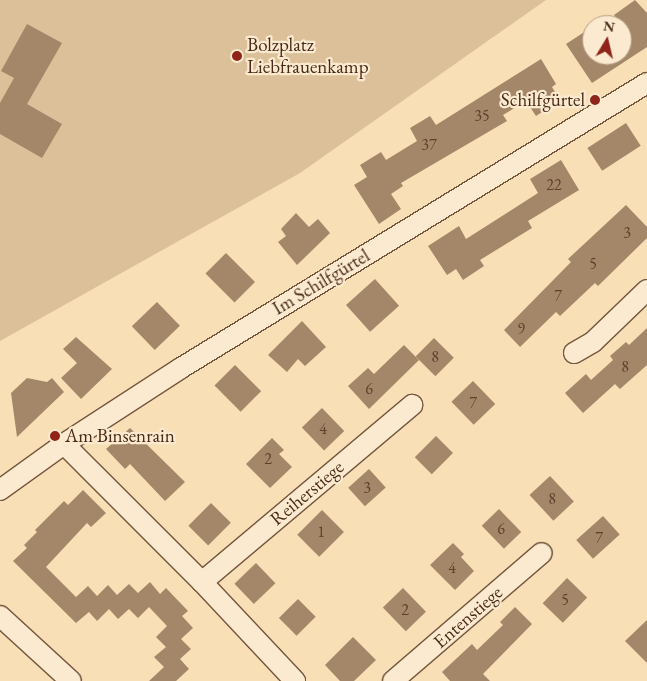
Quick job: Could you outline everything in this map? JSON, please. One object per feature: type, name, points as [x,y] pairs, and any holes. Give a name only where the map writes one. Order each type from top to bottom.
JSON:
[{"type":"street","name":"Im Schilfgürtel","points":[[0,490],[64,444],[181,368],[647,83]]},
{"type":"street","points":[[574,353],[593,342],[647,290]]},
{"type":"street","name":"Reiherstiege","points":[[202,582],[412,404]]},
{"type":"street","points":[[64,444],[202,582],[295,681]]},
{"type":"street","name":"Entenstiege","points":[[393,681],[542,553]]},
{"type":"street","points":[[0,616],[71,681]]},
{"type":"shaded area","points":[[0,0],[546,0],[300,173],[0,341]]},
{"type":"building","points":[[635,0],[647,13],[647,47],[632,57],[632,15],[614,15]]},
{"type":"building","points":[[27,24],[62,43],[27,104],[62,124],[42,158],[0,134],[0,103],[14,78],[1,71]]},
{"type":"building","points":[[582,34],[582,65],[620,65],[592,83],[566,44]]},
{"type":"building","points":[[541,59],[556,84],[552,87],[560,100],[536,116],[526,101],[503,115],[507,121],[401,183],[403,186],[391,194],[401,209],[379,224],[354,185],[367,177],[360,165],[381,152],[386,160],[417,141],[410,128],[430,116],[436,125]]},
{"type":"building","points":[[626,123],[641,146],[602,171],[587,148]]},
{"type":"building","points":[[561,160],[579,190],[528,221],[532,228],[480,260],[484,266],[463,280],[456,269],[447,275],[428,246],[459,226],[466,239],[538,193],[530,179]]},
{"type":"building","points":[[626,205],[647,227],[647,238],[598,286],[595,283],[560,316],[556,312],[520,347],[504,330],[571,262],[568,259]]},
{"type":"building","points":[[296,213],[309,227],[318,219],[330,233],[297,265],[278,242],[286,236],[281,229]]},
{"type":"building","points":[[226,253],[255,282],[234,302],[205,274]]},
{"type":"building","points":[[375,279],[399,306],[370,332],[346,305]]},
{"type":"building","points":[[157,302],[180,326],[155,350],[132,326]]},
{"type":"building","points":[[302,321],[326,347],[305,366],[298,359],[287,372],[268,355]]},
{"type":"building","points":[[647,328],[647,365],[620,389],[615,384],[583,413],[565,393],[586,374],[591,380],[613,360],[610,356],[626,342],[629,345]]},
{"type":"building","points":[[76,337],[112,369],[81,399],[61,378],[77,363],[63,349]]},
{"type":"building","points":[[434,338],[454,358],[435,376],[416,356]]},
{"type":"building","points":[[404,345],[419,360],[369,409],[348,386],[368,368],[374,374]]},
{"type":"building","points":[[235,365],[261,391],[241,412],[214,386]]},
{"type":"building","points":[[27,378],[47,382],[52,378],[64,392],[17,437],[11,393]]},
{"type":"building","points":[[473,381],[495,404],[474,425],[451,402]]},
{"type":"building","points":[[322,408],[344,431],[324,450],[302,427]]},
{"type":"building","points":[[130,428],[185,482],[165,501],[130,464],[125,469],[106,449]]},
{"type":"building","points":[[436,436],[453,453],[432,474],[415,457]]},
{"type":"building","points":[[272,438],[284,450],[279,454],[292,467],[270,488],[246,464]]},
{"type":"building","points":[[369,469],[386,488],[365,506],[348,488]]},
{"type":"building","points":[[550,476],[574,502],[553,521],[530,495]]},
{"type":"building","points":[[83,490],[106,513],[91,527],[87,523],[46,567],[76,597],[88,586],[97,596],[108,585],[117,595],[129,584],[138,593],[150,582],[160,594],[166,588],[188,611],[182,616],[193,628],[181,639],[191,649],[180,659],[189,669],[176,681],[149,681],[164,667],[154,657],[166,647],[156,637],[167,626],[149,607],[138,618],[129,609],[118,619],[109,609],[97,621],[89,612],[76,623],[13,561],[27,548],[24,545],[37,532],[35,530],[64,501],[68,505]]},
{"type":"building","points":[[211,503],[231,523],[208,545],[188,526]]},
{"type":"building","points":[[499,509],[521,532],[504,549],[482,526]]},
{"type":"building","points":[[322,510],[344,532],[319,557],[297,535]]},
{"type":"building","points":[[603,516],[620,535],[593,559],[576,540]]},
{"type":"building","points":[[453,543],[464,554],[461,557],[474,571],[455,590],[430,565]]},
{"type":"building","points":[[256,563],[275,583],[254,604],[234,584]]},
{"type":"building","points":[[567,578],[587,597],[563,623],[543,603]]},
{"type":"building","points":[[403,588],[426,612],[406,631],[383,607]]},
{"type":"building","points":[[298,599],[316,617],[297,636],[279,618]]},
{"type":"building","points":[[515,607],[532,624],[483,674],[490,681],[450,681],[442,672],[472,644],[477,650],[503,625],[500,622]]},
{"type":"building","points":[[647,620],[647,663],[625,641]]},
{"type":"building","points":[[353,637],[376,660],[354,681],[340,681],[325,665]]},
{"type":"place","name":"Bolzplatz Liebfrauenkamp","points":[[237,56]]},
{"type":"place","name":"Schilfgürtel","points":[[595,100]]},
{"type":"place","name":"Am Binsenrain","points":[[55,436]]}]
